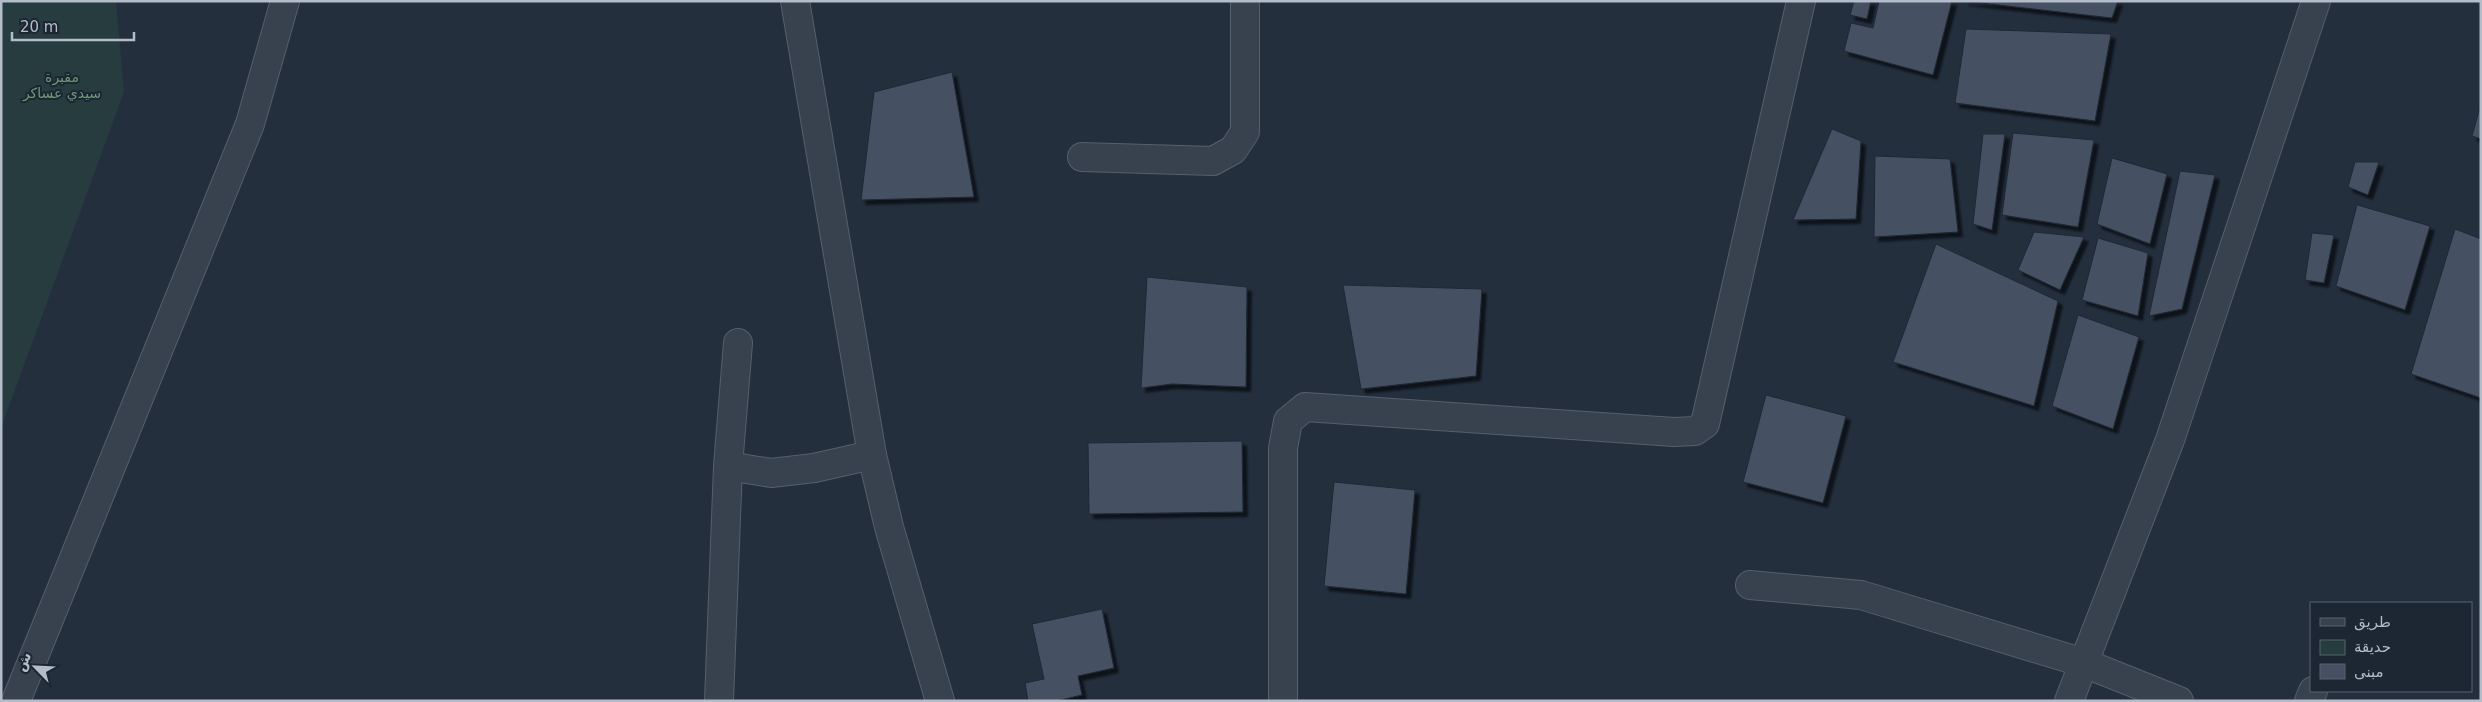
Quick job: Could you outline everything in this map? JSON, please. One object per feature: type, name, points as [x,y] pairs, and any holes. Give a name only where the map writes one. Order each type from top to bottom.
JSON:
[{"type":"street","points":[[16,701],[250,124],[285,1]]},
{"type":"street","points":[[795,1],[872,455],[889,527],[940,701]]},
{"type":"street","points":[[1082,157],[1213,161],[1233,150],[1245,132],[1245,1]]},
{"type":"street","points":[[1283,701],[1283,448],[1288,421],[1305,407],[1674,432],[1695,431],[1705,424],[1801,1]]},
{"type":"street","points":[[2069,701],[2170,440],[2316,1]]},
{"type":"street","points":[[719,701],[728,466],[738,344]]},
{"type":"street","points":[[728,466],[771,474],[814,468],[872,455]]},
{"type":"street","points":[[1750,585],[1862,595],[2084,663],[2179,701]]},
{"type":"green space","name":"مقبرة سيدي عساكر","points":[[1,1],[116,1],[124,92],[1,428]]},
{"type":"building","points":[[1854,1],[1871,1],[1867,19],[1850,15]]},
{"type":"building","points":[[1879,1],[1952,1],[1933,75],[1844,51],[1851,23],[1873,28]]},
{"type":"building","points":[[1964,1],[2118,1],[2112,18]]},
{"type":"building","points":[[1966,29],[2111,34],[2095,121],[1955,103]]},
{"type":"building","points":[[952,72],[974,197],[861,200],[874,92]]},
{"type":"building","points":[[2481,104],[2481,139],[2472,136]]},
{"type":"building","points":[[1832,129],[1861,141],[1856,219],[1793,220]]},
{"type":"building","points":[[2013,133],[2094,140],[2078,227],[2002,215]]},
{"type":"building","points":[[1983,134],[2005,134],[1992,230],[1973,224]]},
{"type":"building","points":[[1875,156],[1950,159],[1958,232],[1874,237]]},
{"type":"building","points":[[2112,158],[2167,174],[2150,244],[2097,224]]},
{"type":"building","points":[[2355,162],[2379,162],[2368,195],[2348,187]]},
{"type":"building","points":[[2180,171],[2215,175],[2182,309],[2149,316]]},
{"type":"building","points":[[2357,205],[2430,226],[2405,310],[2336,286]]},
{"type":"building","points":[[2455,229],[2481,239],[2481,398],[2411,374]]},
{"type":"building","points":[[2034,232],[2084,237],[2060,290],[2018,270]]},
{"type":"building","points":[[2312,233],[2334,235],[2324,283],[2305,280]]},
{"type":"building","points":[[2098,238],[2148,253],[2138,316],[2082,300]]},
{"type":"building","points":[[1936,244],[2058,301],[2034,406],[1893,362]]},
{"type":"building","points":[[1147,277],[1247,287],[1246,387],[1172,384],[1141,388]]},
{"type":"building","points":[[1343,285],[1482,289],[1476,376],[1361,389]]},
{"type":"building","points":[[2078,315],[2139,337],[2113,429],[2052,406]]},
{"type":"building","points":[[1766,395],[1846,416],[1823,503],[1743,482]]},
{"type":"building","points":[[1242,441],[1243,512],[1089,514],[1088,443]]},
{"type":"building","points":[[1334,482],[1415,490],[1406,594],[1324,586]]},
{"type":"building","points":[[1102,609],[1114,668],[1078,676],[1082,695],[1056,701],[1028,701],[1025,683],[1044,679],[1032,624]]}]
